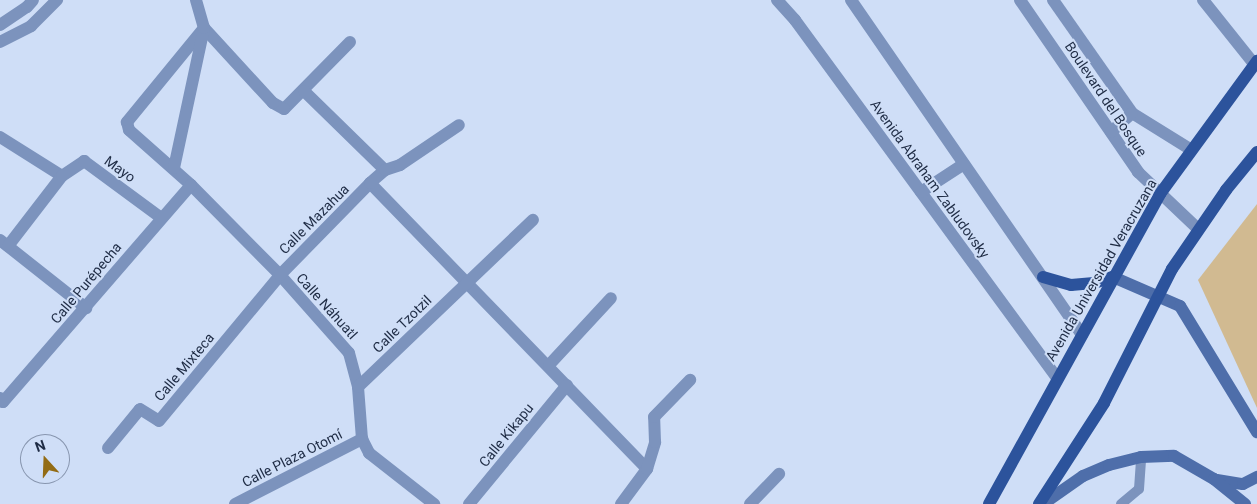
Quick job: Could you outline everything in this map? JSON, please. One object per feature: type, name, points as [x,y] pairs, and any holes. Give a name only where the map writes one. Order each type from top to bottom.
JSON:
[{"type":"main road","name":"Avenida Universidad Veracruzana","points":[[989,504],[1160,194],[1190,149],[1256,61]]},
{"type":"main road","points":[[1039,504],[1104,403],[1160,295],[1198,228],[1257,152]]},
{"type":"main road","points":[[1043,277],[1071,285],[1094,283],[1113,277],[1160,295],[1180,306],[1257,432]]},
{"type":"main road","points":[[1043,504],[1083,476],[1141,457],[1174,456],[1214,480],[1245,504]]},
{"type":"main road","points":[[1214,480],[1243,484],[1257,477]]},
{"type":"street","points":[[0,25],[33,0]]},
{"type":"street","points":[[0,42],[32,26],[57,0]]},
{"type":"street","points":[[196,0],[204,28],[274,103],[284,110],[350,42]]},
{"type":"street","name":"Avenida Abraham Zabludovsky","points":[[777,0],[795,20],[1057,378]]},
{"type":"street","points":[[851,0],[1082,335]]},
{"type":"street","name":"Boulevard del Bosque","points":[[1020,0],[1138,172],[1198,228]]},
{"type":"street","name":"Boulevard del Bosque","points":[[1053,0],[1132,114],[1190,149]]},
{"type":"street","points":[[1203,0],[1256,61]]},
{"type":"street","points":[[174,168],[204,28]]},
{"type":"street","name":"Calle Náhuatl","points":[[204,28],[128,122],[129,130],[191,185],[280,275],[349,352],[358,387],[362,439]]},
{"type":"street","points":[[304,91],[385,170]]},
{"type":"street","points":[[1111,132],[1132,114]]},
{"type":"street","name":"Calle Mazahua","points":[[280,275],[385,170],[400,165],[459,125]]},
{"type":"street","points":[[0,137],[62,176],[4,243],[86,308]]},
{"type":"street","name":"Mayo","points":[[62,176],[84,161],[160,217]]},
{"type":"street","points":[[921,192],[964,164]]},
{"type":"street","points":[[370,183],[647,469]]},
{"type":"street","name":"Calle Purépecha","points":[[2,400],[86,308],[160,217],[191,185]]},
{"type":"street","name":"Calle Tzotzil","points":[[358,387],[532,220]]},
{"type":"street","name":"Calle Mixteca","points":[[108,448],[140,409],[159,422],[280,275]]},
{"type":"street","points":[[549,366],[611,298]]},
{"type":"street","points":[[624,503],[647,469],[655,442],[654,417],[690,380]]},
{"type":"street","name":"Calle Kikapu","points":[[469,504],[567,385]]},
{"type":"street","points":[[362,439],[369,453],[434,504]]},
{"type":"street","name":"Calle Plaza Otomí","points":[[235,504],[362,439]]},
{"type":"street","points":[[750,504],[779,474]]},
{"type":"lane","points":[[1121,504],[1139,489],[1141,457]]},
{"type":"shaded area","points":[[1257,204],[1257,408],[1198,280]]}]
